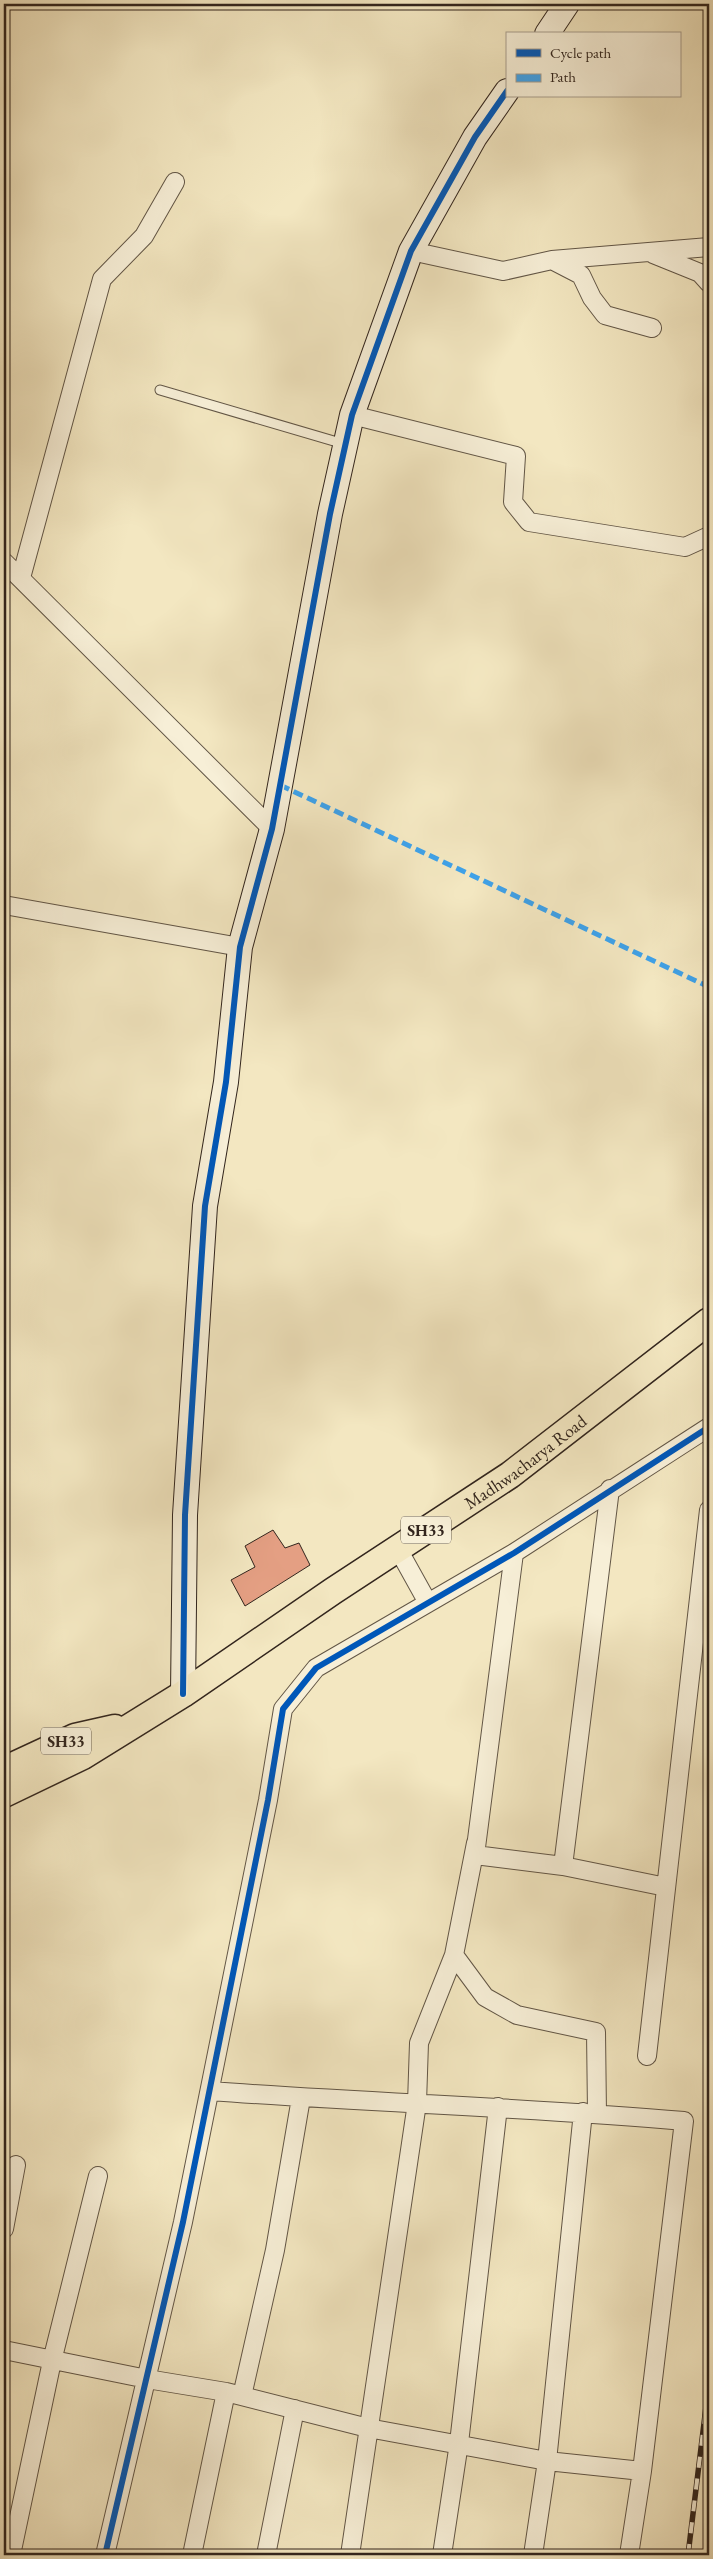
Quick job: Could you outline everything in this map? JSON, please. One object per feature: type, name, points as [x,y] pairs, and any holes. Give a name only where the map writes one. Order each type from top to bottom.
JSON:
[{"type":"main road","name":"Madhwacharya Road","points":[[4,1794],[83,1756],[183,1694],[510,1475],[709,1321]]},
{"type":"main road","name":"Madhwacharya Road","points":[[4,1770],[75,1737],[133,1724]]},
{"type":"street","points":[[548,32],[567,4]]},
{"type":"street","points":[[183,1694],[184,1515],[205,1206],[226,1082],[240,947],[272,829],[330,514],[352,416],[411,251],[475,137],[506,92]]},
{"type":"street","points":[[20,578],[102,278],[144,236],[175,182]]},
{"type":"street","points":[[411,251],[504,271],[552,260],[709,247]]},
{"type":"street","points":[[650,253],[700,272],[709,282]]},
{"type":"street","points":[[552,260],[580,275],[592,298],[605,315],[652,328]]},
{"type":"street","points":[[352,416],[516,456],[513,502],[529,522],[685,547],[709,536]]},
{"type":"street","points":[[4,562],[272,829]]},
{"type":"street","points":[[4,904],[240,947]]},
{"type":"street","points":[[105,2555],[147,2379],[210,2091],[268,1800],[283,1709],[316,1668],[514,1553],[610,1489],[709,1427]]},
{"type":"street","points":[[563,1866],[610,1489]]},
{"type":"street","points":[[647,2056],[709,1510]]},
{"type":"street","points":[[398,1549],[428,1603]]},
{"type":"street","points":[[514,1553],[474,1855],[563,1866],[666,1887]]},
{"type":"street","points":[[350,2555],[417,2103],[419,2043],[454,1955],[476,1843]]},
{"type":"street","points":[[454,1955],[485,1997],[517,2015],[596,2032],[590,2113],[547,2461],[533,2555]]},
{"type":"street","points":[[210,2091],[301,2098],[498,2107],[684,2121],[642,2471],[629,2555]]},
{"type":"street","points":[[192,2555],[234,2394],[275,2250],[301,2098]]},
{"type":"street","points":[[442,2555],[459,2443],[498,2107]]},
{"type":"street","points":[[4,2229],[16,2165]]},
{"type":"street","points":[[11,2555],[52,2361],[98,2176]]},
{"type":"street","points":[[4,2350],[52,2361],[234,2394],[368,2428],[459,2443],[547,2461],[642,2471]]},
{"type":"street","points":[[266,2555],[295,2409]]},
{"type":"lane","points":[[160,390],[347,445]]},
{"type":"building","points":[[273,1530],[285,1548],[299,1543],[310,1565],[245,1606],[231,1580],[255,1567],[245,1546]]},
{"type":"railway","points":[[688,2555],[709,2382]]},
{"type":"marked path","points":[[280,785],[709,987]]},
{"type":"cycle path","points":[[183,1694],[185,1515],[205,1206],[226,1082],[240,947],[272,829],[330,514],[352,415],[411,251],[475,137],[506,92]]},
{"type":"cycle path","points":[[105,2555],[183,2222],[268,1800],[283,1709],[316,1668],[514,1553],[709,1427]]}]
